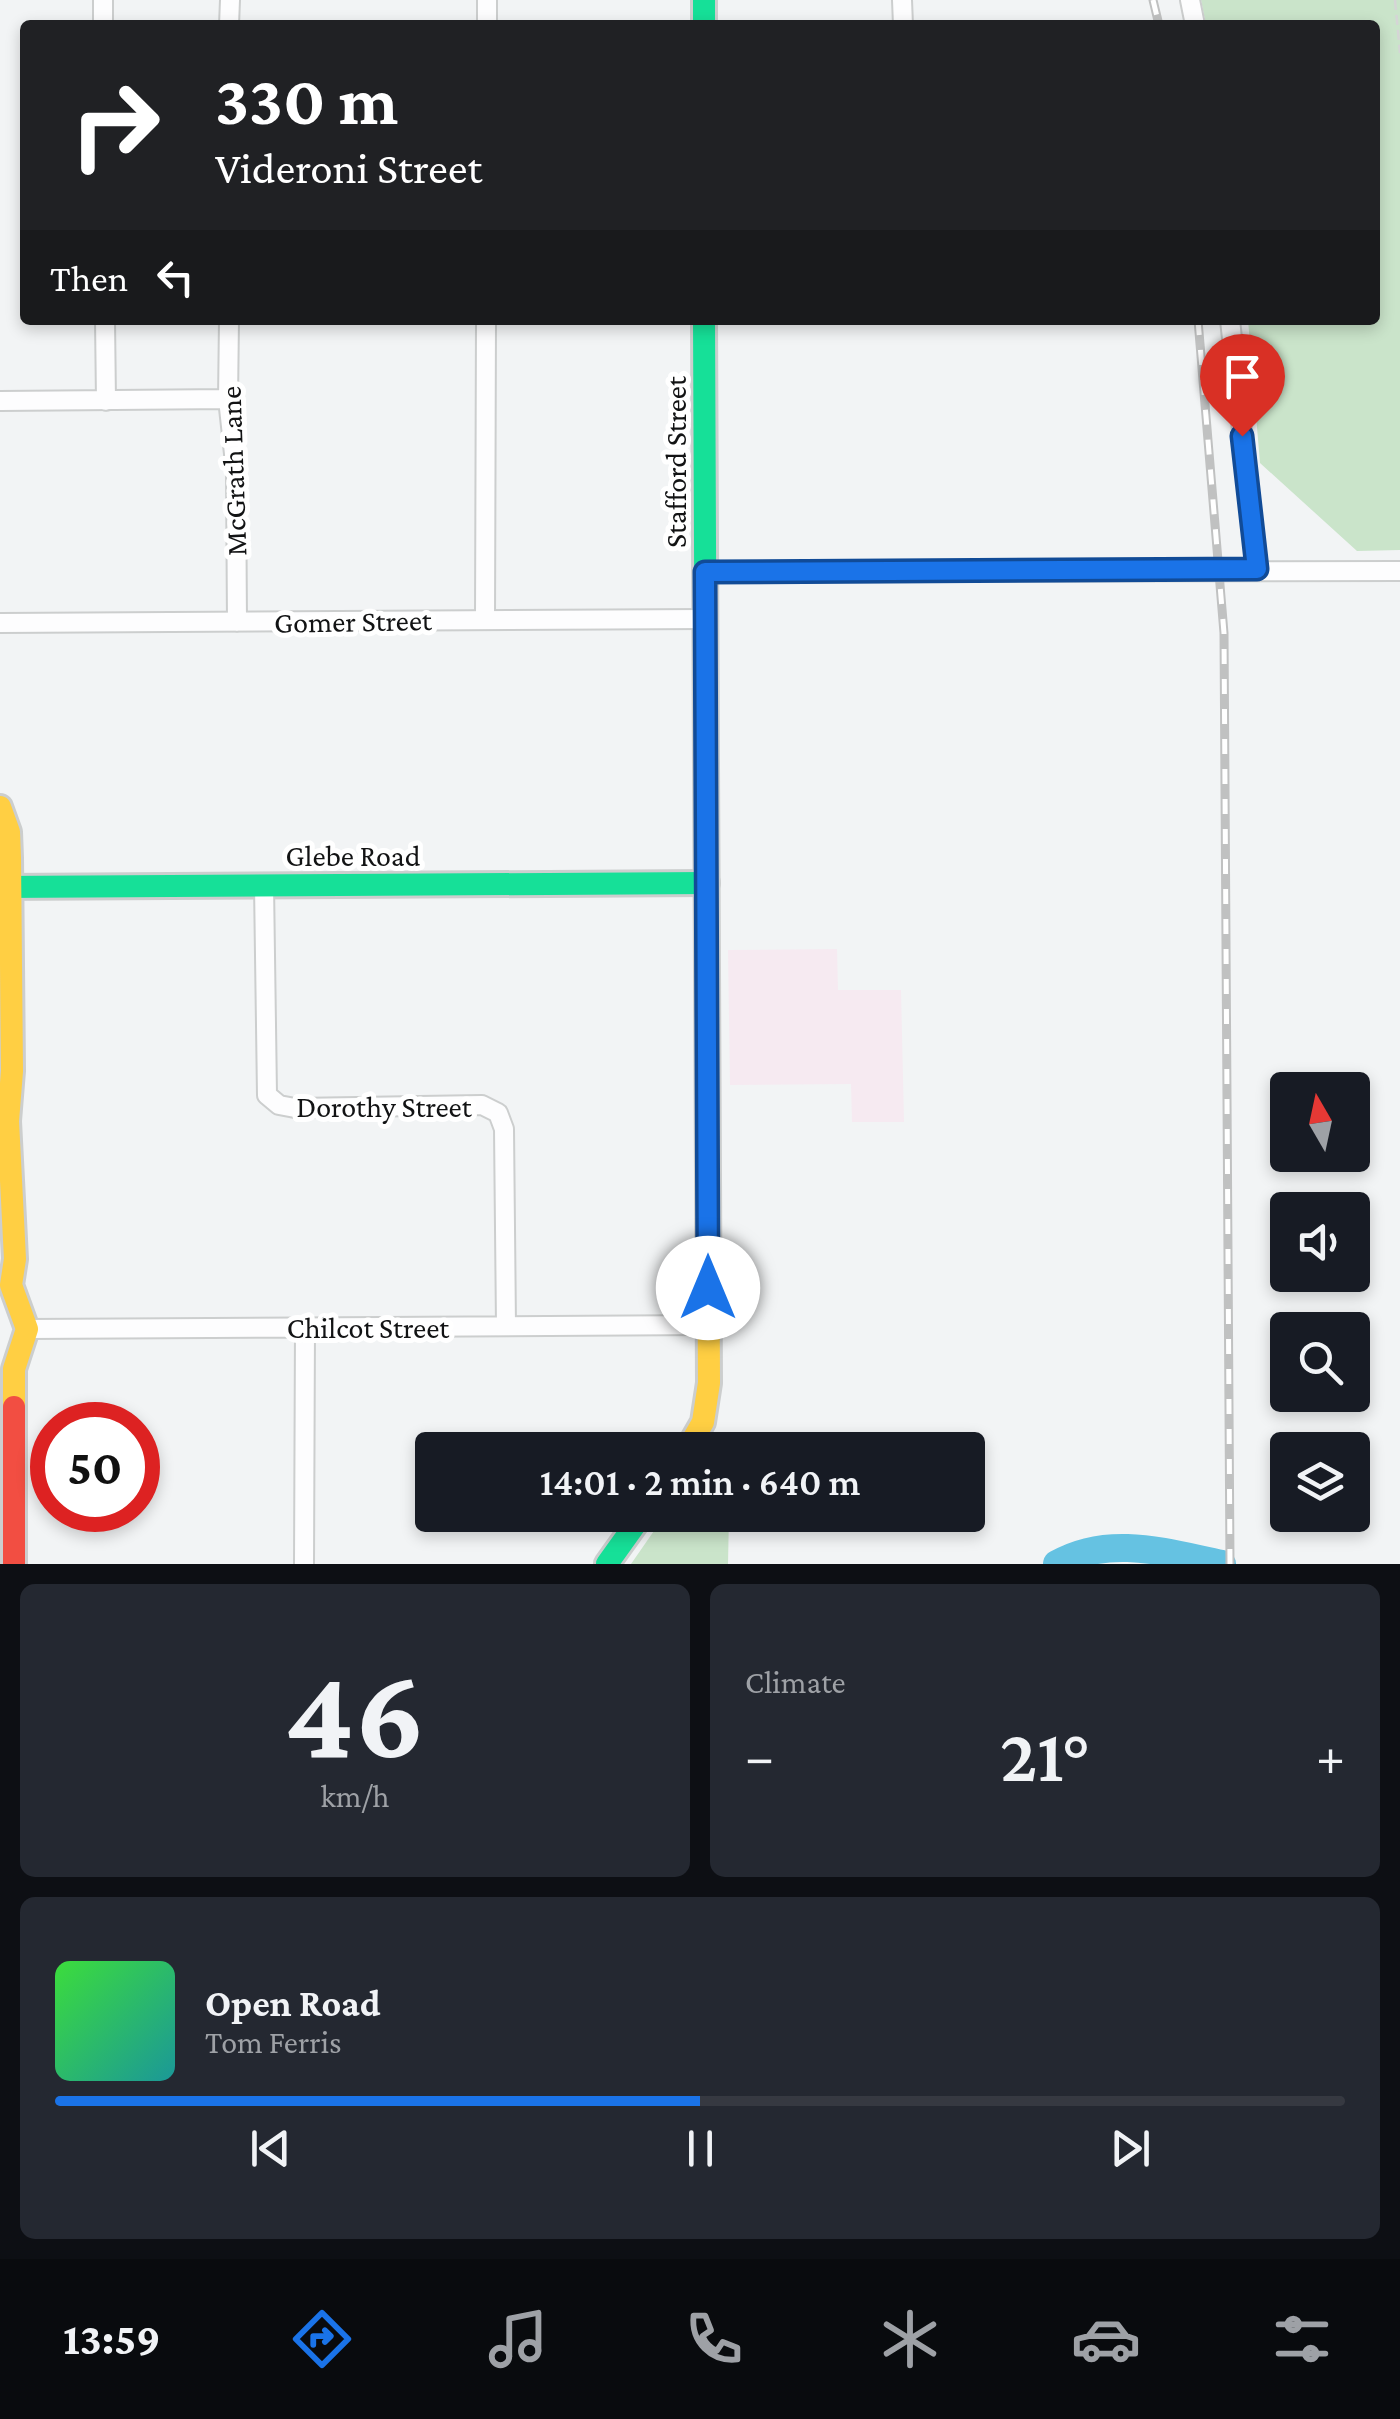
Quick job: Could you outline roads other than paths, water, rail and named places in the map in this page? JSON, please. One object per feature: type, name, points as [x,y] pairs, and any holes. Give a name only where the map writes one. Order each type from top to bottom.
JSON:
[{"type":"street","points":[[105,325],[106,401]]},
{"type":"street","name":"McGrath Lane","points":[[229,325],[228,399],[236,472],[237,622]]},
{"type":"street","points":[[485,620],[486,325]]},
{"type":"street","name":"Stafford Street","points":[[695,1432],[708,1399],[704,325]]},
{"type":"street","points":[[1231,325],[1257,569]]},
{"type":"street","points":[[0,401],[228,399]]},
{"type":"street","points":[[705,572],[1400,570]]},
{"type":"street","name":"Gomer Street","points":[[0,623],[705,619]]},
{"type":"street","points":[[0,807],[9,836],[5,886],[12,1071],[8,1122],[15,1259],[11,1285],[26,1329],[14,1369],[14,1564]]},
{"type":"street","name":"Glebe Road","points":[[5,886],[706,883]]},
{"type":"street","name":"Dorothy Street","points":[[264,885],[267,1095],[279,1106],[294,1108],[482,1105],[495,1110],[504,1129],[506,1326]]},
{"type":"street","name":"Chilcot Street","points":[[26,1329],[708,1325]]},
{"type":"street","points":[[304,1328],[304,1564]]},
{"type":"street","points":[[607,1564],[630,1532]]},
{"type":"waterway","points":[[1057,1564],[1077,1555],[1118,1548],[1160,1551],[1222,1564]]},
{"type":"railway","points":[[1153,0],[1158,20]]},
{"type":"railway","points":[[1198,325],[1224,633],[1230,1564]]}]
